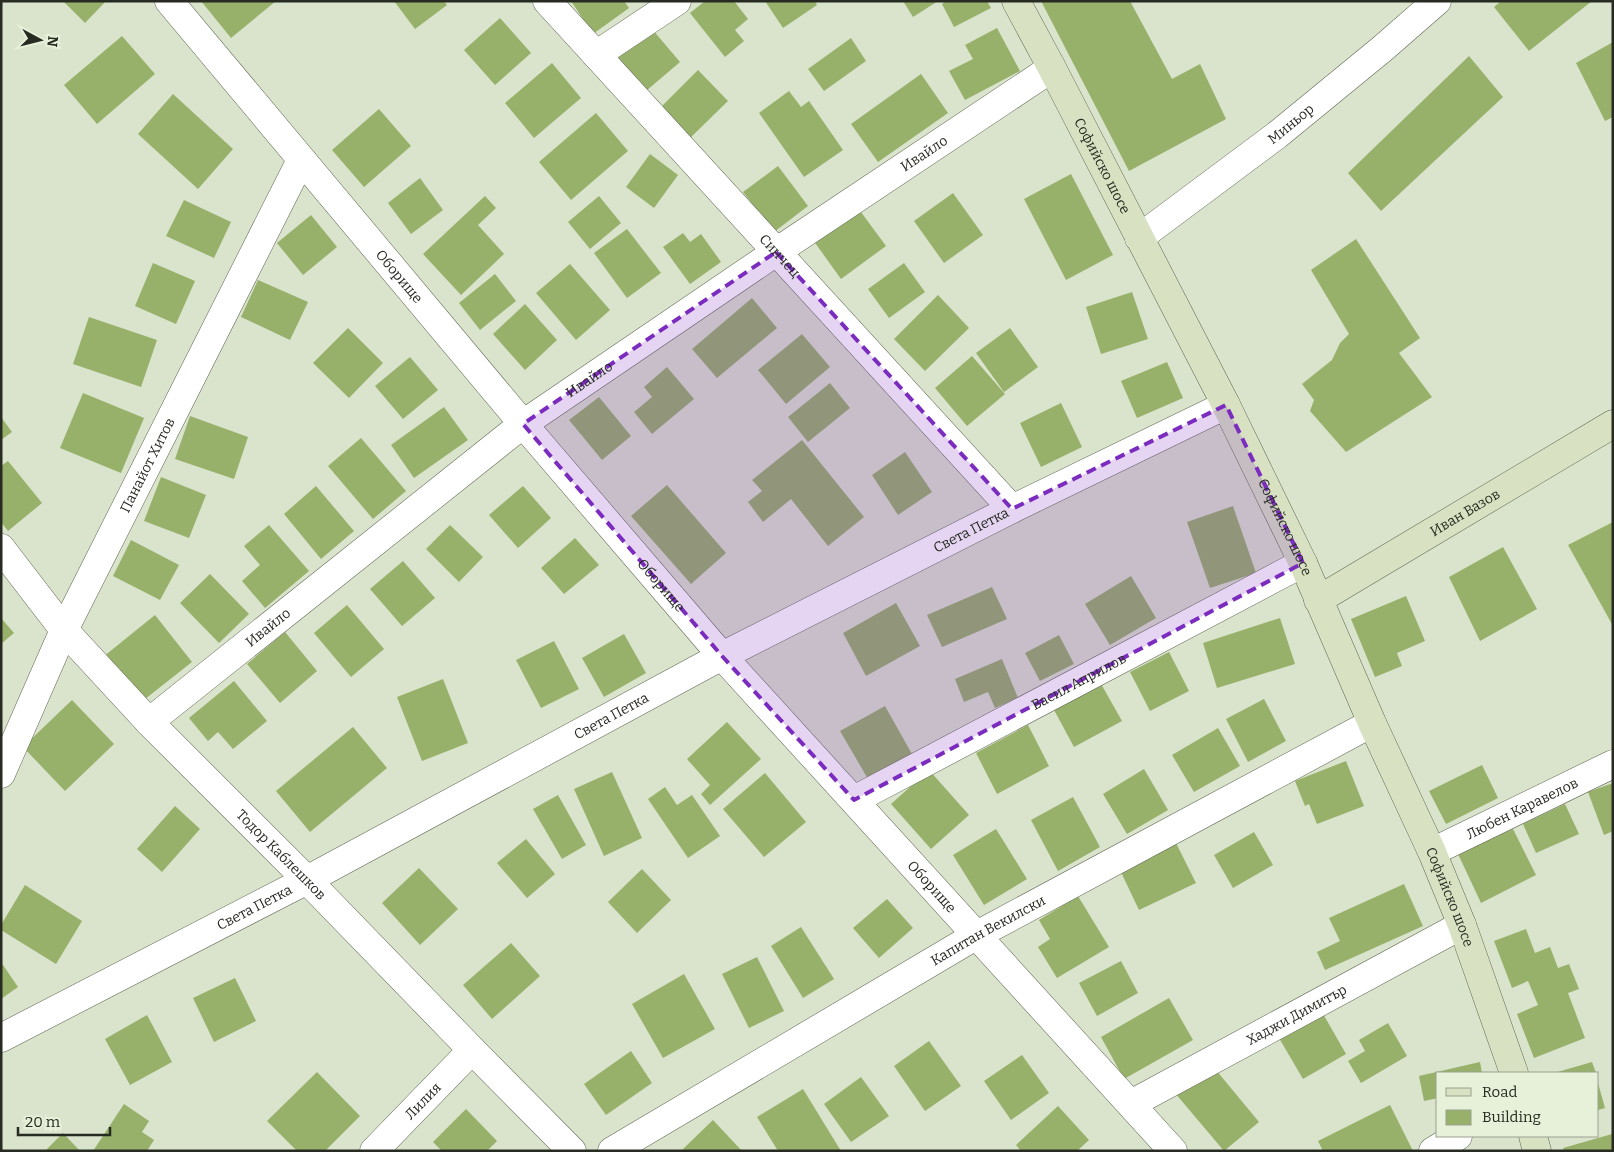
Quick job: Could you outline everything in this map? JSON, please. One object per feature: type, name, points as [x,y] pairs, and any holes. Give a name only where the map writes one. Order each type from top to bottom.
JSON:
[{"type":"main road","name":"Софийско шосе","points":[[1016,1],[1226,405],[1302,563],[1372,723],[1432,852],[1462,925],[1514,1072]]},
{"type":"main road","name":"Иван Вазов","points":[[1318,600],[1613,424]]},
{"type":"main road","points":[[1532,1137],[1537,1151]]},
{"type":"street","name":"Оборище","points":[[169,1],[523,424],[722,656],[1173,1151]]},
{"type":"street","name":"Синчец","points":[[547,1],[1012,509]]},
{"type":"street","points":[[596,55],[677,1]]},
{"type":"street","name":"Миньор","points":[[1138,238],[1277,135],[1438,1]]},
{"type":"street","name":"Ивайло","points":[[149,722],[523,424],[1052,68]]},
{"type":"street","name":"Панайот Хитов","points":[[1,774],[64,630],[301,160]]},
{"type":"street","name":"Света Петка","points":[[1,1038],[307,880],[722,656],[1012,509],[1226,405]]},
{"type":"street","name":"Тодор Каблешков","points":[[1,548],[64,630],[149,722],[307,880],[572,1151]]},
{"type":"street","name":"Васил Априлов","points":[[854,800],[1302,563]]},
{"type":"street","name":"Капитан Векилски","points":[[612,1151],[977,935],[1372,723]]},
{"type":"street","name":"Любен Каравелов","points":[[1432,852],[1613,764]]},
{"type":"street","name":"Хаджи Димитър","points":[[1131,1104],[1462,925]]},
{"type":"street","name":"Лилия","points":[[374,1151],[472,1050]]},
{"type":"street","points":[[1433,1151],[1456,1137]]},
{"type":"highlighted area","points":[[776,252],[1012,509],[1226,405],[1303,563],[854,800],[722,656],[523,424]]},
{"type":"building","points":[[63,1],[106,1],[85,23]]},
{"type":"building","points":[[201,1],[276,1],[231,38]]},
{"type":"building","points":[[394,1],[444,1],[447,5],[415,29]]},
{"type":"building","points":[[571,1],[624,1],[629,8],[593,34]]},
{"type":"building","points":[[705,1],[734,1],[748,19],[735,30],[744,41],[725,57],[690,13]]},
{"type":"building","points":[[765,1],[815,1],[817,5],[783,28]]},
{"type":"building","points":[[903,1],[938,1],[913,17]]},
{"type":"building","points":[[946,1],[987,1],[991,8],[954,27],[942,4]]},
{"type":"building","points":[[1041,1],[1130,1],[1172,79],[1200,64],[1226,119],[1129,171]]},
{"type":"building","points":[[1501,1],[1592,1],[1529,51],[1494,7]]},
{"type":"building","points":[[500,18],[531,53],[495,85],[464,50]]},
{"type":"building","points":[[997,28],[1020,71],[965,100],[949,71],[973,59],[965,45]]},
{"type":"building","points":[[652,29],[680,62],[646,91],[618,58]]},
{"type":"building","points":[[122,36],[155,74],[97,124],[64,85]]},
{"type":"building","points":[[851,38],[866,61],[824,91],[808,69]]},
{"type":"building","points":[[1613,42],[1613,117],[1605,121],[1576,63]]},
{"type":"building","points":[[1469,56],[1503,97],[1381,211],[1348,173]]},
{"type":"building","points":[[552,63],[581,98],[534,138],[505,103]]},
{"type":"building","points":[[698,70],[728,101],[688,140],[659,109]]},
{"type":"building","points":[[921,74],[948,113],[878,162],[851,124]]},
{"type":"building","points":[[789,91],[801,107],[809,101],[843,150],[804,177],[759,113]]},
{"type":"building","points":[[173,94],[233,149],[198,189],[138,134]]},
{"type":"building","points":[[379,109],[411,146],[364,187],[332,150]]},
{"type":"building","points":[[596,113],[628,151],[571,200],[539,162]]},
{"type":"building","points":[[650,154],[678,175],[654,208],[626,187]]},
{"type":"building","points":[[778,166],[808,206],[774,232],[743,192]]},
{"type":"building","points":[[1071,174],[1113,255],[1066,280],[1024,199]]},
{"type":"building","points":[[420,178],[443,210],[411,234],[388,203]]},
{"type":"building","points":[[953,193],[983,235],[944,263],[914,221]]},
{"type":"building","points":[[485,196],[496,208],[478,225],[504,254],[461,295],[423,254]]},
{"type":"building","points":[[599,196],[621,223],[590,249],[568,222]]},
{"type":"building","points":[[184,200],[231,222],[214,258],[166,236]]},
{"type":"building","points":[[858,208],[886,246],[841,279],[813,240]]},
{"type":"building","points":[[311,215],[337,247],[303,275],[277,243]]},
{"type":"building","points":[[627,229],[661,273],[627,298],[594,253]]},
{"type":"building","points":[[683,233],[690,242],[701,234],[721,262],[690,284],[663,247]]},
{"type":"building","points":[[1356,239],[1420,338],[1399,353],[1432,397],[1346,452],[1310,411],[1314,400],[1302,384],[1332,360],[1340,343],[1349,334],[1311,270]]},
{"type":"building","points":[[153,263],[195,281],[176,324],[135,306]]},
{"type":"building","points":[[904,263],[925,292],[889,318],[868,289]]},
{"type":"building","points":[[570,264],[610,310],[576,340],[536,293]]},
{"type":"building","points":[[495,274],[516,301],[480,330],[459,303]]},
{"type":"building","points":[[258,280],[308,302],[290,340],[241,317]]},
{"type":"building","points":[[1132,292],[1148,339],[1101,354],[1086,307]]},
{"type":"building","points":[[938,295],[969,328],[925,371],[894,339]]},
{"type":"building","points":[[752,298],[777,328],[717,378],[692,349]]},
{"type":"building","points":[[525,304],[557,340],[525,370],[493,334]]},
{"type":"building","points":[[89,317],[157,340],[141,387],[73,364]]},
{"type":"building","points":[[348,328],[383,363],[349,398],[313,363]]},
{"type":"building","points":[[1010,328],[1038,367],[1004,392],[976,353]]},
{"type":"building","points":[[802,334],[830,367],[786,404],[758,370]]},
{"type":"building","points":[[972,356],[1005,394],[967,426],[935,388]]},
{"type":"building","points":[[410,357],[438,390],[403,419],[375,386]]},
{"type":"building","points":[[1167,362],[1183,398],[1137,418],[1121,381]]},
{"type":"building","points":[[667,367],[694,399],[652,434],[634,412],[652,397],[644,387]]},
{"type":"building","points":[[830,383],[850,408],[808,442],[788,417]]},
{"type":"building","points":[[83,393],[144,418],[121,473],[60,448]]},
{"type":"building","points":[[599,397],[631,436],[602,460],[569,420]]},
{"type":"building","points":[[1061,403],[1082,447],[1041,467],[1020,423]]},
{"type":"building","points":[[444,407],[468,440],[414,478],[391,445]]},
{"type":"building","points":[[190,416],[248,437],[234,479],[175,459]]},
{"type":"building","points":[[1,417],[12,432],[1,440]]},
{"type":"building","points":[[361,438],[406,491],[373,519],[328,466]]},
{"type":"building","points":[[802,440],[864,517],[828,546],[791,499],[763,522],[748,502],[762,491],[752,480]]},
{"type":"building","points":[[905,452],[932,492],[898,515],[872,475]]},
{"type":"building","points":[[8,461],[42,503],[8,531],[1,522],[1,466]]},
{"type":"building","points":[[161,477],[206,495],[189,538],[144,521]]},
{"type":"building","points":[[667,485],[726,553],[691,584],[631,516]]},
{"type":"building","points":[[316,486],[354,531],[321,559],[284,514]]},
{"type":"building","points":[[523,486],[551,518],[518,548],[489,515]]},
{"type":"building","points":[[1233,506],[1256,573],[1210,588],[1187,522]]},
{"type":"building","points":[[1613,522],[1613,626],[1568,545]]},
{"type":"building","points":[[269,525],[309,571],[265,608],[242,581],[260,565],[244,546]]},
{"type":"building","points":[[450,525],[483,557],[459,582],[426,549]]},
{"type":"building","points":[[575,538],[599,565],[564,594],[541,568]]},
{"type":"building","points":[[131,540],[179,565],[160,600],[113,576]]},
{"type":"building","points":[[1503,547],[1537,609],[1480,641],[1449,577]]},
{"type":"building","points":[[403,561],[435,598],[402,626],[370,589]]},
{"type":"building","points":[[210,574],[249,614],[219,643],[180,603]]},
{"type":"building","points":[[1131,576],[1156,618],[1110,645],[1085,604]]},
{"type":"building","points":[[992,587],[1007,619],[942,647],[927,615]]},
{"type":"building","points":[[1406,596],[1425,641],[1397,653],[1402,666],[1375,677],[1351,619]]},
{"type":"building","points":[[896,603],[920,646],[866,676],[843,633]]},
{"type":"building","points":[[347,605],[384,649],[351,677],[314,633]]},
{"type":"building","points":[[155,615],[192,662],[140,703],[103,657]]},
{"type":"building","points":[[1,618],[14,633],[1,644]]},
{"type":"building","points":[[1280,618],[1295,664],[1217,688],[1203,643]]},
{"type":"building","points":[[285,632],[317,671],[280,703],[247,664]]},
{"type":"building","points":[[624,634],[646,673],[604,697],[582,658]]},
{"type":"building","points":[[1059,635],[1074,664],[1040,681],[1025,653]]},
{"type":"building","points":[[554,641],[579,689],[541,708],[516,660]]},
{"type":"building","points":[[1169,652],[1189,691],[1150,711],[1130,672]]},
{"type":"building","points":[[1002,659],[1018,698],[995,708],[988,692],[964,702],[955,679]]},
{"type":"building","points":[[443,679],[468,743],[422,761],[397,697]]},
{"type":"building","points":[[234,681],[267,721],[233,749],[218,732],[208,741],[189,718]]},
{"type":"building","points":[[1100,682],[1122,721],[1074,747],[1053,708]]},
{"type":"building","points":[[1264,699],[1286,741],[1248,762],[1226,719]]},
{"type":"building","points":[[72,700],[114,744],[65,791],[23,747]]},
{"type":"building","points":[[885,706],[912,754],[868,779],[840,731]]},
{"type":"building","points":[[727,722],[761,759],[710,805],[701,794],[710,785],[687,759]]},
{"type":"building","points":[[1028,725],[1049,766],[997,794],[976,753]]},
{"type":"building","points":[[353,727],[387,768],[310,832],[276,791]]},
{"type":"building","points":[[1218,728],[1240,766],[1194,792],[1172,755]]},
{"type":"building","points":[[1346,761],[1364,806],[1317,824],[1309,804],[1305,806],[1295,781]]},
{"type":"building","points":[[1482,765],[1498,798],[1446,824],[1429,791]]},
{"type":"building","points":[[1144,769],[1168,810],[1127,834],[1103,794]]},
{"type":"building","points":[[929,770],[969,815],[931,849],[891,804]]},
{"type":"building","points":[[612,772],[642,838],[604,856],[574,789]]},
{"type":"building","points":[[765,773],[806,822],[764,857],[723,809]]},
{"type":"building","points":[[1613,783],[1613,831],[1604,835],[1588,792]]},
{"type":"building","points":[[665,787],[677,805],[692,795],[720,836],[688,858],[648,799]]},
{"type":"building","points":[[558,795],[586,845],[562,859],[533,809]]},
{"type":"building","points":[[1073,797],[1100,847],[1058,871],[1031,820]]},
{"type":"building","points":[[1565,804],[1579,834],[1536,853],[1523,824]]},
{"type":"building","points":[[175,806],[200,829],[162,872],[137,849]]},
{"type":"building","points":[[996,829],[1027,879],[984,905],[953,855]]},
{"type":"building","points":[[1513,829],[1536,875],[1481,903],[1458,854]]},
{"type":"building","points":[[1254,832],[1273,865],[1233,888],[1214,855]]},
{"type":"building","points":[[526,839],[555,874],[527,898],[497,863]]},
{"type":"building","points":[[1175,841],[1196,883],[1139,910],[1119,868]]},
{"type":"building","points":[[419,868],[458,909],[420,945],[382,903]]},
{"type":"building","points":[[642,869],[671,900],[637,933],[608,902]]},
{"type":"building","points":[[1404,884],[1423,926],[1325,970],[1317,952],[1340,941],[1329,918]]},
{"type":"building","points":[[25,885],[82,921],[56,964],[1,930],[1,925]]},
{"type":"building","points":[[1078,896],[1109,947],[1057,978],[1038,947],[1050,939],[1039,920]]},
{"type":"building","points":[[887,899],[913,928],[879,958],[853,928]]},
{"type":"building","points":[[801,927],[834,979],[803,998],[771,946]]},
{"type":"building","points":[[1526,929],[1535,953],[1550,947],[1558,968],[1569,964],[1579,989],[1568,993],[1585,1038],[1534,1058],[1517,1014],[1538,1005],[1528,981],[1512,988],[1494,941]]},
{"type":"building","points":[[511,943],[540,976],[492,1019],[463,985]]},
{"type":"building","points":[[757,957],[784,1011],[749,1028],[722,974]]},
{"type":"building","points":[[1121,961],[1138,993],[1097,1016],[1079,983]]},
{"type":"building","points":[[1,962],[18,987],[1,999]]},
{"type":"building","points":[[684,974],[715,1029],[663,1058],[632,1004]]},
{"type":"building","points":[[235,978],[256,1021],[214,1042],[193,998]]},
{"type":"building","points":[[1169,998],[1193,1040],[1124,1079],[1101,1037]]},
{"type":"building","points":[[1322,1012],[1346,1054],[1303,1079],[1279,1038]]},
{"type":"building","points":[[147,1015],[172,1062],[130,1085],[105,1039]]},
{"type":"building","points":[[1388,1023],[1407,1056],[1361,1083],[1348,1061],[1365,1051],[1359,1040]]},
{"type":"building","points":[[929,1041],[961,1086],[925,1111],[894,1066]]},
{"type":"building","points":[[631,1051],[652,1083],[606,1115],[584,1084]]},
{"type":"building","points":[[1022,1055],[1049,1093],[1011,1120],[984,1081]]},
{"type":"building","points":[[1480,1062],[1482,1072],[1436,1072]]},
{"type":"building","points":[[1592,1062],[1596,1072],[1557,1072]]},
{"type":"building","points":[[1211,1064],[1259,1122],[1224,1151],[1175,1093]]},
{"type":"building","points":[[317,1072],[360,1116],[325,1151],[297,1151],[267,1121]]},
{"type":"building","points":[[1436,1072],[1436,1098],[1424,1101],[1419,1076]]},
{"type":"building","points":[[861,1077],[889,1116],[851,1142],[824,1104]]},
{"type":"building","points":[[1599,1087],[1605,1108],[1599,1110]]},
{"type":"building","points":[[803,1089],[841,1151],[778,1151],[757,1117]]},
{"type":"building","points":[[124,1104],[149,1121],[142,1132],[154,1140],[147,1151],[93,1151]]},
{"type":"building","points":[[1390,1105],[1413,1151],[1323,1151],[1318,1141]]},
{"type":"building","points":[[1058,1106],[1089,1140],[1077,1151],[1021,1151],[1016,1145]]},
{"type":"building","points":[[466,1109],[497,1141],[487,1151],[442,1151],[433,1142]]},
{"type":"building","points":[[713,1120],[742,1151],[685,1151],[683,1149]]},
{"type":"building","points":[[63,1133],[80,1151],[45,1151]]},
{"type":"building","points":[[1612,1134],[1613,1151],[1564,1151],[1563,1148]]}]
